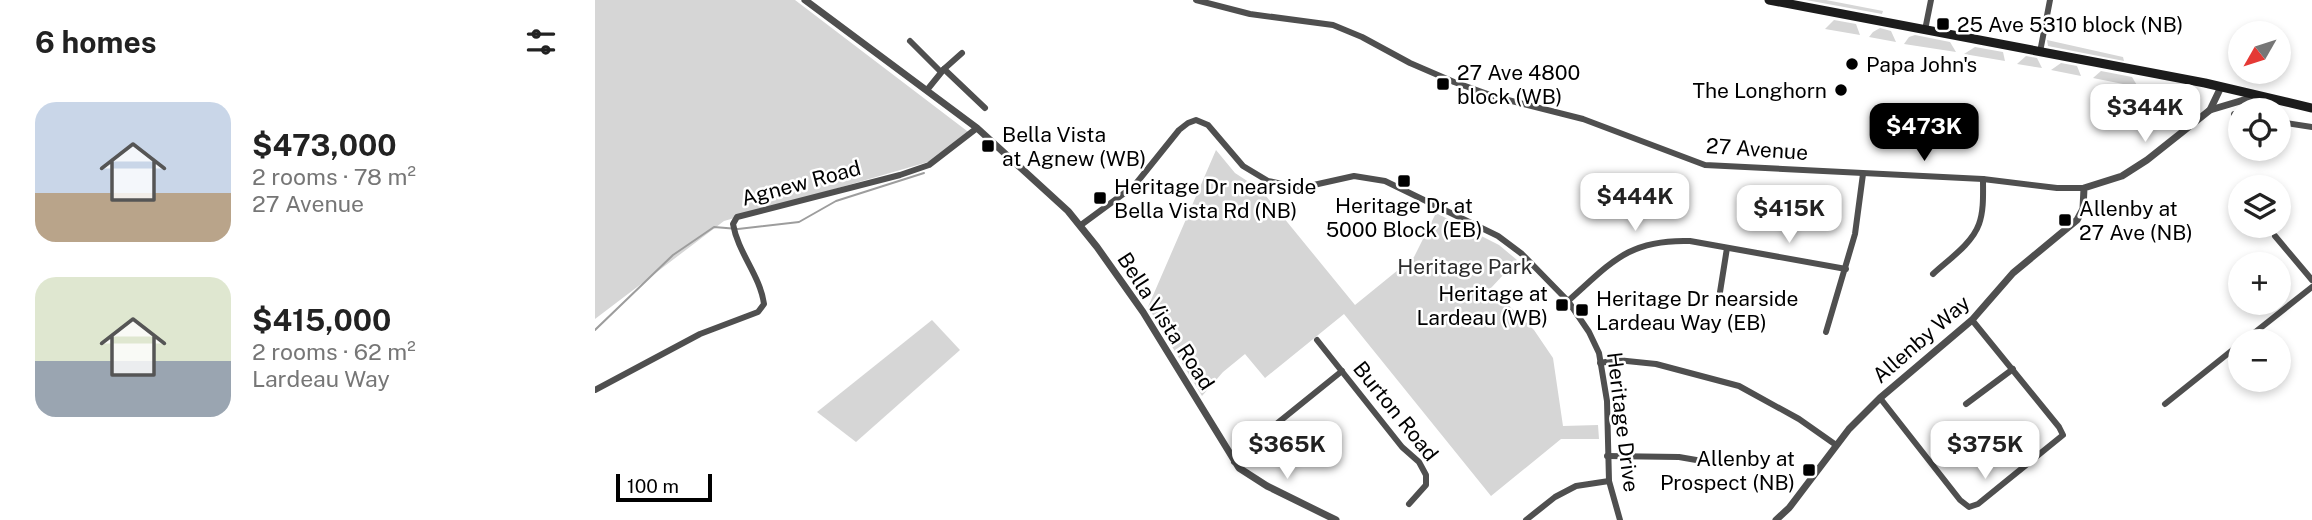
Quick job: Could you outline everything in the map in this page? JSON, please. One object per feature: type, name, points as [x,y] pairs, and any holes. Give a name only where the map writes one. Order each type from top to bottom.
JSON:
[{"type":"main road","points":[[1769,0],[1798,3],[2221,87],[2312,108]]},
{"type":"street","name":"Bella Vista Road","points":[[805,0],[977,128],[1055,198],[1081,225],[1149,322],[1234,462],[1250,477],[1326,518],[1336,520]]},
{"type":"street","name":"27 Avenue","points":[[1196,0],[1250,14],[1333,24],[1454,82],[1496,97],[1583,119],[1705,165],[1983,179],[2057,188],[2084,188],[2122,176],[2147,160],[2210,110],[2221,87]]},
{"type":"street","points":[[1925,30],[1931,0]]},
{"type":"street","points":[[2040,52],[2050,0]]},
{"type":"street","points":[[910,41],[985,108]]},
{"type":"street","points":[[927,90],[962,53]]},
{"type":"street","points":[[2210,110],[2258,96]]},
{"type":"street","name":"Heritage Drive","points":[[1081,225],[1134,186],[1184,126],[1192,121],[1201,121],[1208,125],[1244,166],[1268,181],[1300,188],[1354,176],[1385,181],[1487,230],[1522,254],[1568,301],[1589,332],[1599,353],[1607,401],[1609,481],[1620,520]]},
{"type":"street","points":[[2291,124],[2312,128]]},
{"type":"street","name":"Agnew Road","points":[[595,390],[700,334],[758,312],[764,304],[762,289],[736,242],[733,224],[737,217],[900,175],[929,164],[977,128]]},
{"type":"street","points":[[1826,332],[1856,234],[1863,174]]},
{"type":"street","points":[[1933,274],[1973,237],[1982,209],[1983,179]]},
{"type":"street","name":"Allenby Way","points":[[1776,520],[1789,509],[1836,446],[1880,398],[1972,320],[2013,273],[2077,220],[2083,209],[2084,188]]},
{"type":"street","points":[[2277,238],[2312,279]]},
{"type":"street","points":[[1568,301],[1615,260],[1641,245],[1667,240],[1727,247],[1846,269]]},
{"type":"street","points":[[1720,292],[1727,247]]},
{"type":"street","points":[[2260,329],[2312,287]]},
{"type":"street","points":[[1880,398],[1960,500],[1969,507],[1978,504],[2063,435],[1972,320]]},
{"type":"street","name":"Burton Road","points":[[1317,340],[1402,446],[1419,462],[1426,475],[1426,485],[1409,504]]},
{"type":"street","points":[[2165,404],[2228,354]]},
{"type":"street","points":[[1600,363],[1617,360],[1656,364],[1739,386],[1799,419],[1836,446]]},
{"type":"street","points":[[1966,404],[2013,369]]},
{"type":"street","points":[[1234,462],[1342,371]]},
{"type":"street","points":[[1269,430],[1292,446],[1312,449]]},
{"type":"street","points":[[1607,456],[1679,457],[1702,461]]},
{"type":"street","points":[[1526,520],[1555,497],[1576,486],[1609,481]]},
{"type":"green space","points":[[595,0],[795,0],[971,134],[928,162],[724,221],[595,319]]},
{"type":"green space","points":[[1806,0],[1826,0],[1883,11],[1882,14]]},
{"type":"green space","points":[[1834,20],[1856,24],[1860,35],[1825,29]]},
{"type":"green space","points":[[1880,28],[1891,31],[1896,42],[1869,37]]},
{"type":"green space","points":[[1915,35],[1950,42],[1956,52],[1904,44],[1909,37]]},
{"type":"green space","points":[[2047,40],[2123,57],[2124,61],[2048,46]]},
{"type":"green space","points":[[1975,47],[2003,52],[2005,61],[1964,54]]},
{"type":"green space","points":[[2026,56],[2037,58],[2042,68],[2017,64]]},
{"type":"green space","points":[[2061,63],[2077,66],[2081,76],[2051,70]]},
{"type":"green space","points":[[2101,71],[2132,77],[2138,87],[2093,78]]},
{"type":"green space","name":"Heritage Park","points":[[1216,150],[1235,173],[1261,190],[1355,305],[1414,257],[1436,213],[1499,245],[1517,260],[1491,288],[1534,330],[1553,358],[1563,426],[1598,425],[1599,439],[1561,439],[1491,496],[1344,314],[1265,378],[1245,354],[1223,372],[1202,396],[1148,307]]},
{"type":"green space","points":[[932,320],[960,350],[856,442],[817,412]]},
{"type":"waterway","points":[[595,330],[673,255],[714,227],[738,229],[799,222],[836,201],[924,173]]},
{"type":"place","name":"25 Ave 5310 block (NB)","points":[[1943,24]]},
{"type":"place","name":"Papa John's","points":[[1852,64]]},
{"type":"place","name":"27 Ave 4800 block (WB)","points":[[1443,84]]},
{"type":"place","name":"The Longhorn","points":[[1841,90]]},
{"type":"place","name":"Bella Vista at Agnew (WB)","points":[[988,146]]},
{"type":"place","name":"Heritage Dr at 5000 Block (EB)","points":[[1404,181]]},
{"type":"place","name":"Heritage Dr nearside Bella Vista Rd (NB)","points":[[1100,198]]},
{"type":"place","name":"Allenby at 27 Ave (NB)","points":[[2065,220]]},
{"type":"place","name":"Heritage at Lardeau (WB)","points":[[1562,305]]},
{"type":"place","name":"Heritage Dr nearside Lardeau Way (EB)","points":[[1582,310]]},
{"type":"place","name":"Allenby at Prospect (NB)","points":[[1809,470]]}]
